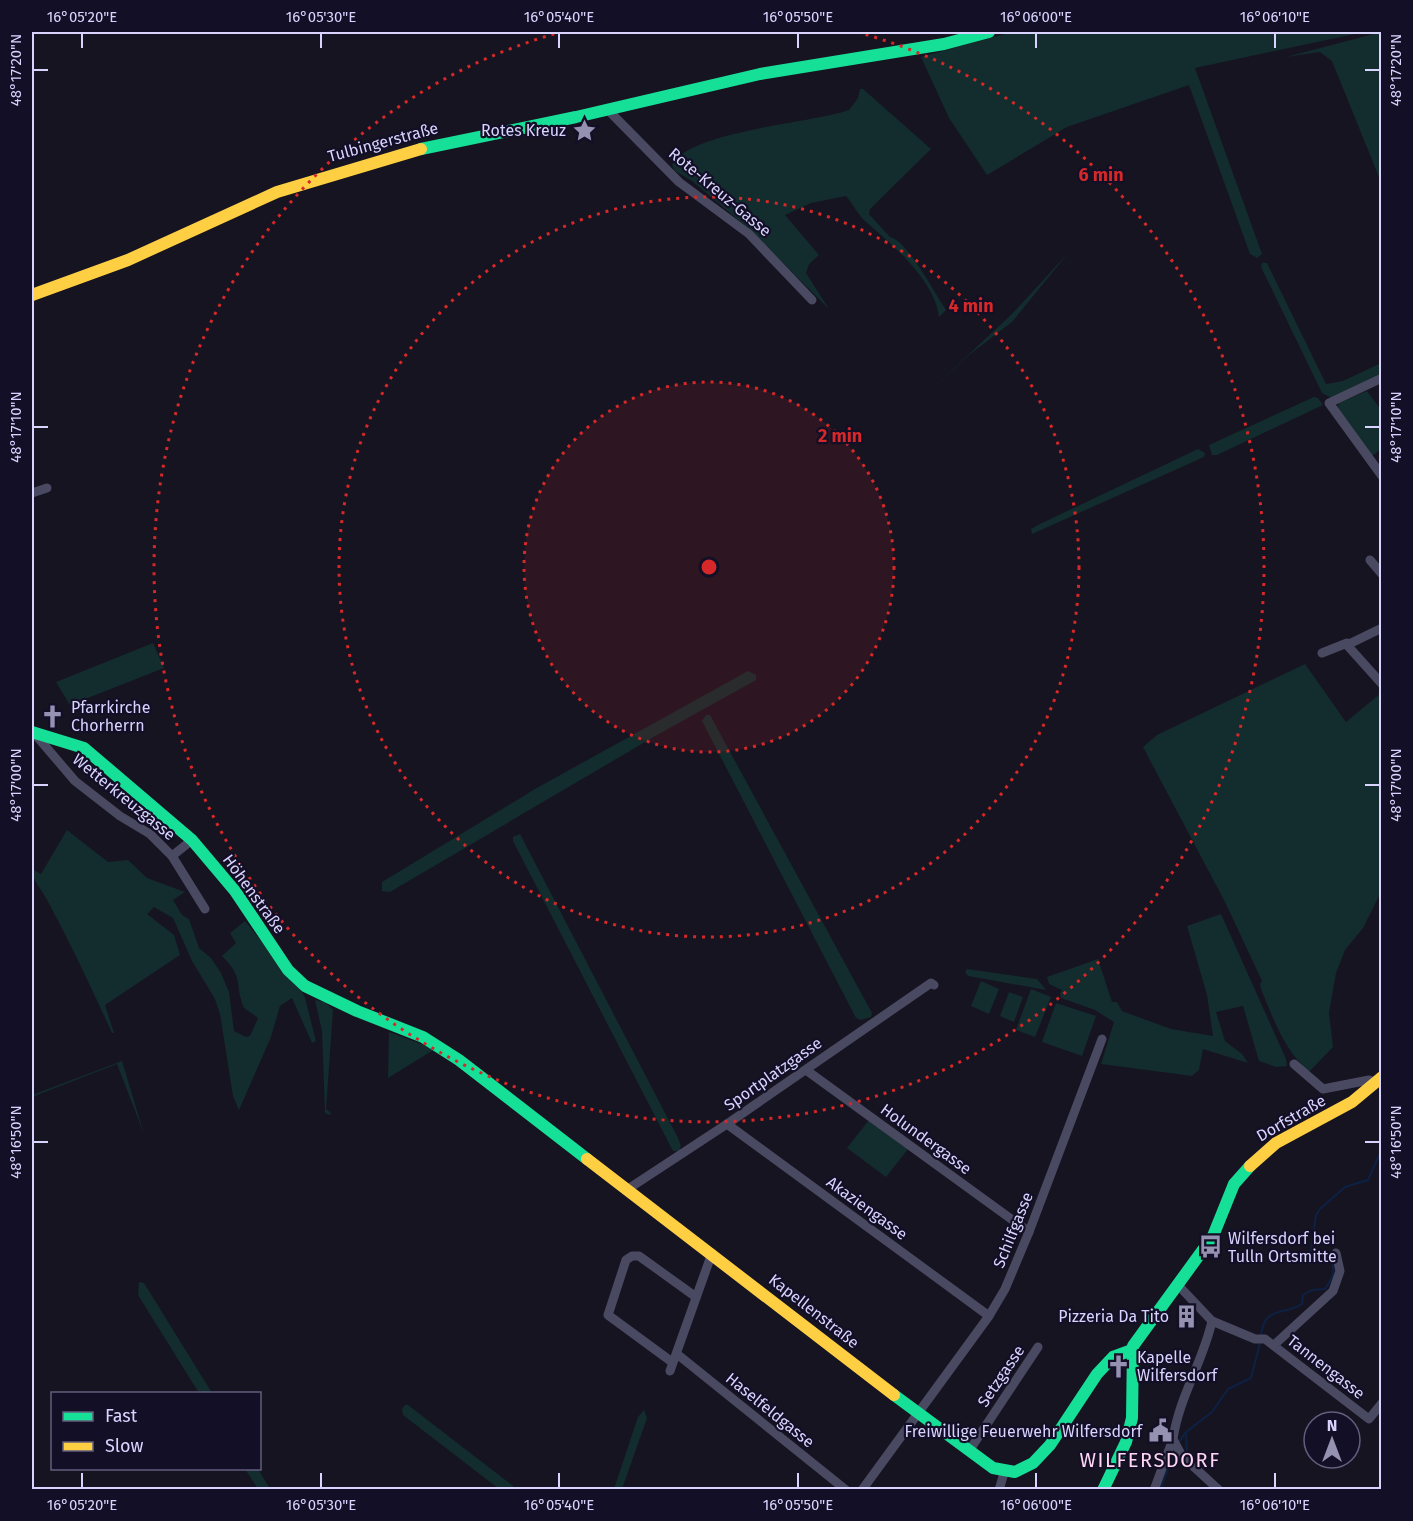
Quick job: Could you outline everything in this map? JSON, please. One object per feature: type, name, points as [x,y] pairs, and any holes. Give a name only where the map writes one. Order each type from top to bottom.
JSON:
[{"type":"street","name":"Tulbingerstraße","points":[[32,295],[128,260],[247,204],[330,174],[423,147],[576,117],[760,74],[944,44],[989,32]]},
{"type":"street","name":"Rote-Kreuz-Gasse","points":[[607,109],[679,182],[749,234],[812,300]]},
{"type":"street","points":[[1382,378],[1329,403],[1382,476]]},
{"type":"street","points":[[32,493],[47,488]]},
{"type":"street","points":[[1370,560],[1382,574]]},
{"type":"street","points":[[1322,653],[1347,643],[1347,645],[1382,628]]},
{"type":"street","points":[[1347,645],[1382,684]]},
{"type":"street","name":"Höhenstraße","points":[[33,733],[84,748],[192,840],[235,891],[272,948],[297,980],[320,994],[423,1038],[459,1060]]},
{"type":"street","name":"Wetterkreuzgasse","points":[[33,733],[75,781],[120,816],[150,834],[172,856],[205,909]]},
{"type":"street","name":"Wetterkreuzgasse","points":[[172,856],[192,840]]},
{"type":"street","name":"Sportplatzgasse","points":[[628,1189],[727,1124],[931,983],[934,985]]},
{"type":"street","name":"Schilfgasse","points":[[917,1413],[989,1316],[1005,1289],[1102,1039]]},
{"type":"street","name":"Kapellenstraße","points":[[459,1060],[917,1413],[1004,1473]]},
{"type":"street","points":[[1294,1064],[1323,1089],[1379,1080]]},
{"type":"street","name":"Holundergasse","points":[[806,1070],[1029,1232]]},
{"type":"street","name":"Dorfstraße","points":[[1132,1350],[1137,1339],[1213,1236],[1234,1184],[1260,1155],[1276,1143],[1352,1102],[1379,1080]]},
{"type":"street","name":"Akaziengasse","points":[[727,1124],[989,1316]]},
{"type":"street","points":[[673,1362],[712,1253]]},
{"type":"street","points":[[1274,1345],[1334,1291],[1340,1271],[1335,1253]]},
{"type":"street","name":"Haselfeldgasse","points":[[696,1297],[639,1256],[632,1256],[626,1260],[608,1315],[846,1490]]},
{"type":"street","points":[[1154,1490],[1174,1442],[1181,1401],[1206,1348],[1212,1321],[1177,1284]]},
{"type":"street","name":"Tannengasse","points":[[1212,1321],[1274,1345],[1369,1419],[1382,1403]]},
{"type":"street","name":"Setzgasse","points":[[969,1451],[1038,1347]]},
{"type":"street","points":[[999,1490],[1004,1473],[1025,1469],[1038,1457],[1068,1420],[1096,1376],[1118,1354],[1132,1350],[1131,1424],[1123,1451],[1103,1490]]},
{"type":"street","points":[[862,1490],[917,1413]]},
{"type":"street","points":[[1174,1442],[1182,1456],[1219,1490]]},
{"type":"green space","points":[[1012,32],[1364,32],[1195,68],[1262,254],[1257,258],[1250,254],[1189,85],[1067,127],[987,175],[949,118],[921,57]]},
{"type":"green space","points":[[1382,32],[1381,182],[1332,61],[1320,52],[1286,57]]},
{"type":"green space","points":[[860,89],[863,89],[931,149],[870,209],[869,214],[912,257],[946,310],[939,317],[936,304],[922,277],[863,219],[846,196],[811,203],[785,215],[819,255],[809,264],[806,273],[829,309],[748,228],[692,181],[675,171],[672,165],[683,153],[726,136],[849,110],[858,98]]},
{"type":"green space","points":[[1069,252],[1012,322],[969,355],[920,400],[1012,314]]},
{"type":"green space","points":[[1262,263],[1267,263],[1326,384],[1343,381],[1381,363],[1381,376],[1332,398],[1322,393],[1261,267]]},
{"type":"green space","points":[[1367,391],[1381,410],[1381,449],[1372,456],[1337,408],[1339,403]]},
{"type":"green space","points":[[1314,397],[1318,398],[1323,405],[1217,455],[1212,455],[1209,445]]},
{"type":"green space","points":[[1198,449],[1205,453],[1204,457],[1032,534],[1031,529],[1040,524]]},
{"type":"green space","points":[[153,643],[164,668],[70,705],[56,682]]},
{"type":"green space","points":[[1305,664],[1346,722],[1381,693],[1381,892],[1363,928],[1345,950],[1336,973],[1329,1013],[1333,1047],[1309,1072],[1280,1034],[1261,989],[1262,981],[1225,902],[1143,747],[1157,735]]},
{"type":"green space","points":[[748,671],[756,675],[756,680],[657,735],[390,892],[382,891],[382,882],[535,789]]},
{"type":"green space","points":[[706,715],[710,715],[872,1013],[871,1017],[861,1020],[856,1018],[702,721]]},
{"type":"green space","points":[[67,830],[108,862],[128,860],[147,878],[185,892],[173,900],[182,915],[189,919],[199,948],[211,958],[221,973],[229,992],[234,1031],[246,1037],[250,1036],[258,1018],[244,1008],[234,970],[222,956],[236,943],[230,933],[245,921],[301,990],[316,1041],[312,1043],[292,998],[280,1006],[271,1037],[239,1110],[233,1096],[220,1014],[215,999],[192,961],[173,918],[154,907],[147,914],[174,935],[180,955],[105,1005],[114,1033],[112,1033],[72,948],[32,873],[32,869],[41,874]]},
{"type":"green space","points":[[520,834],[678,1138],[681,1146],[679,1151],[673,1151],[513,841],[513,837]]},
{"type":"green space","points":[[1221,914],[1286,1059],[1287,1066],[1276,1067],[1259,1061],[1243,1006],[1216,1012],[1225,1041],[1242,1054],[1248,1063],[1203,1049],[1199,1070],[1192,1076],[1101,1064],[1114,1022],[1095,1010],[1061,998],[1062,990],[1049,984],[1047,977],[1098,959],[1112,1002],[1117,1002],[1122,1011],[1171,1029],[1213,1036],[1207,995],[1187,926]]},
{"type":"green space","points":[[967,969],[1037,979],[1046,990],[968,976],[965,972]]},
{"type":"green space","points":[[981,981],[999,989],[989,1014],[971,1006]]},
{"type":"green space","points":[[1031,989],[1051,997],[1035,1037],[1016,1030]]},
{"type":"green space","points":[[1009,992],[1023,997],[1014,1022],[1000,1016]]},
{"type":"green space","points":[[315,1000],[325,1002],[333,1010],[326,1109],[331,1113],[330,1115],[325,1113],[322,1031]]},
{"type":"green space","points":[[1056,1003],[1096,1016],[1082,1056],[1042,1042]]},
{"type":"green space","points":[[389,1032],[435,1049],[388,1078]]},
{"type":"green space","points":[[122,1061],[144,1134],[117,1064],[32,1097],[32,1095]]},
{"type":"green space","points":[[869,1120],[908,1149],[886,1177],[847,1148]]},
{"type":"green space","points":[[139,1282],[144,1283],[211,1392],[198,1392],[138,1295]]},
{"type":"green space","points":[[408,1405],[517,1489],[499,1489],[403,1415],[402,1409]]},
{"type":"green space","points":[[644,1410],[647,1418],[622,1489],[614,1489],[638,1417]]},
{"type":"green space","points":[[246,1470],[259,1470],[270,1489],[258,1489]]},
{"type":"waterway","points":[[1261,1337],[1263,1327],[1270,1316],[1295,1308],[1302,1304],[1303,1295],[1312,1290],[1325,1289],[1328,1285],[1333,1275],[1332,1264],[1330,1260],[1318,1258],[1311,1251],[1316,1215],[1345,1187],[1368,1180],[1382,1149]]},
{"type":"waterway","points":[[1179,1442],[1186,1432],[1212,1412],[1228,1389],[1251,1378],[1260,1343]]},
{"type":"waterway","points":[[1186,1432],[1187,1453]]},
{"type":"waterway","points":[[1160,1490],[1175,1450]]},
{"type":"traffic: fast","points":[[421,149],[576,117],[760,74],[944,44],[989,32]]},
{"type":"traffic: fast","points":[[32,732],[84,748],[192,840],[235,891],[288,970],[305,986],[357,1011],[423,1037],[459,1060],[587,1159]]},
{"type":"traffic: fast","points":[[1103,1490],[1126,1442],[1132,1418],[1133,1346],[1213,1236],[1234,1184],[1250,1166]]},
{"type":"traffic: fast","points":[[894,1395],[993,1468],[1015,1472],[1033,1463],[1050,1445],[1097,1374],[1113,1357],[1132,1350]]},
{"type":"traffic: slow","points":[[32,295],[128,260],[277,192],[421,149]]},
{"type":"traffic: slow","points":[[1250,1166],[1276,1143],[1352,1102],[1382,1077]]},
{"type":"traffic: slow","points":[[587,1159],[894,1395]]},
{"type":"place","name":"Rotes Kreuz","points":[[584,130]]},
{"type":"place","name":"Pfarrkirche Chorherrn","points":[[53,716]]},
{"type":"place","name":"Wilfersdorf bei Tulln Ortsmitte","points":[[1210,1247]]},
{"type":"place","name":"Pizzeria Da Tito","points":[[1187,1316]]},
{"type":"place","name":"Kapelle Wilfersdorf","points":[[1119,1366]]},
{"type":"place","name":"Freiwillige Feuerwehr Wilfersdorf","points":[[1160,1431]]},
{"type":"district","name":"WILFERSDORF","points":[[1150,1460]]}]
